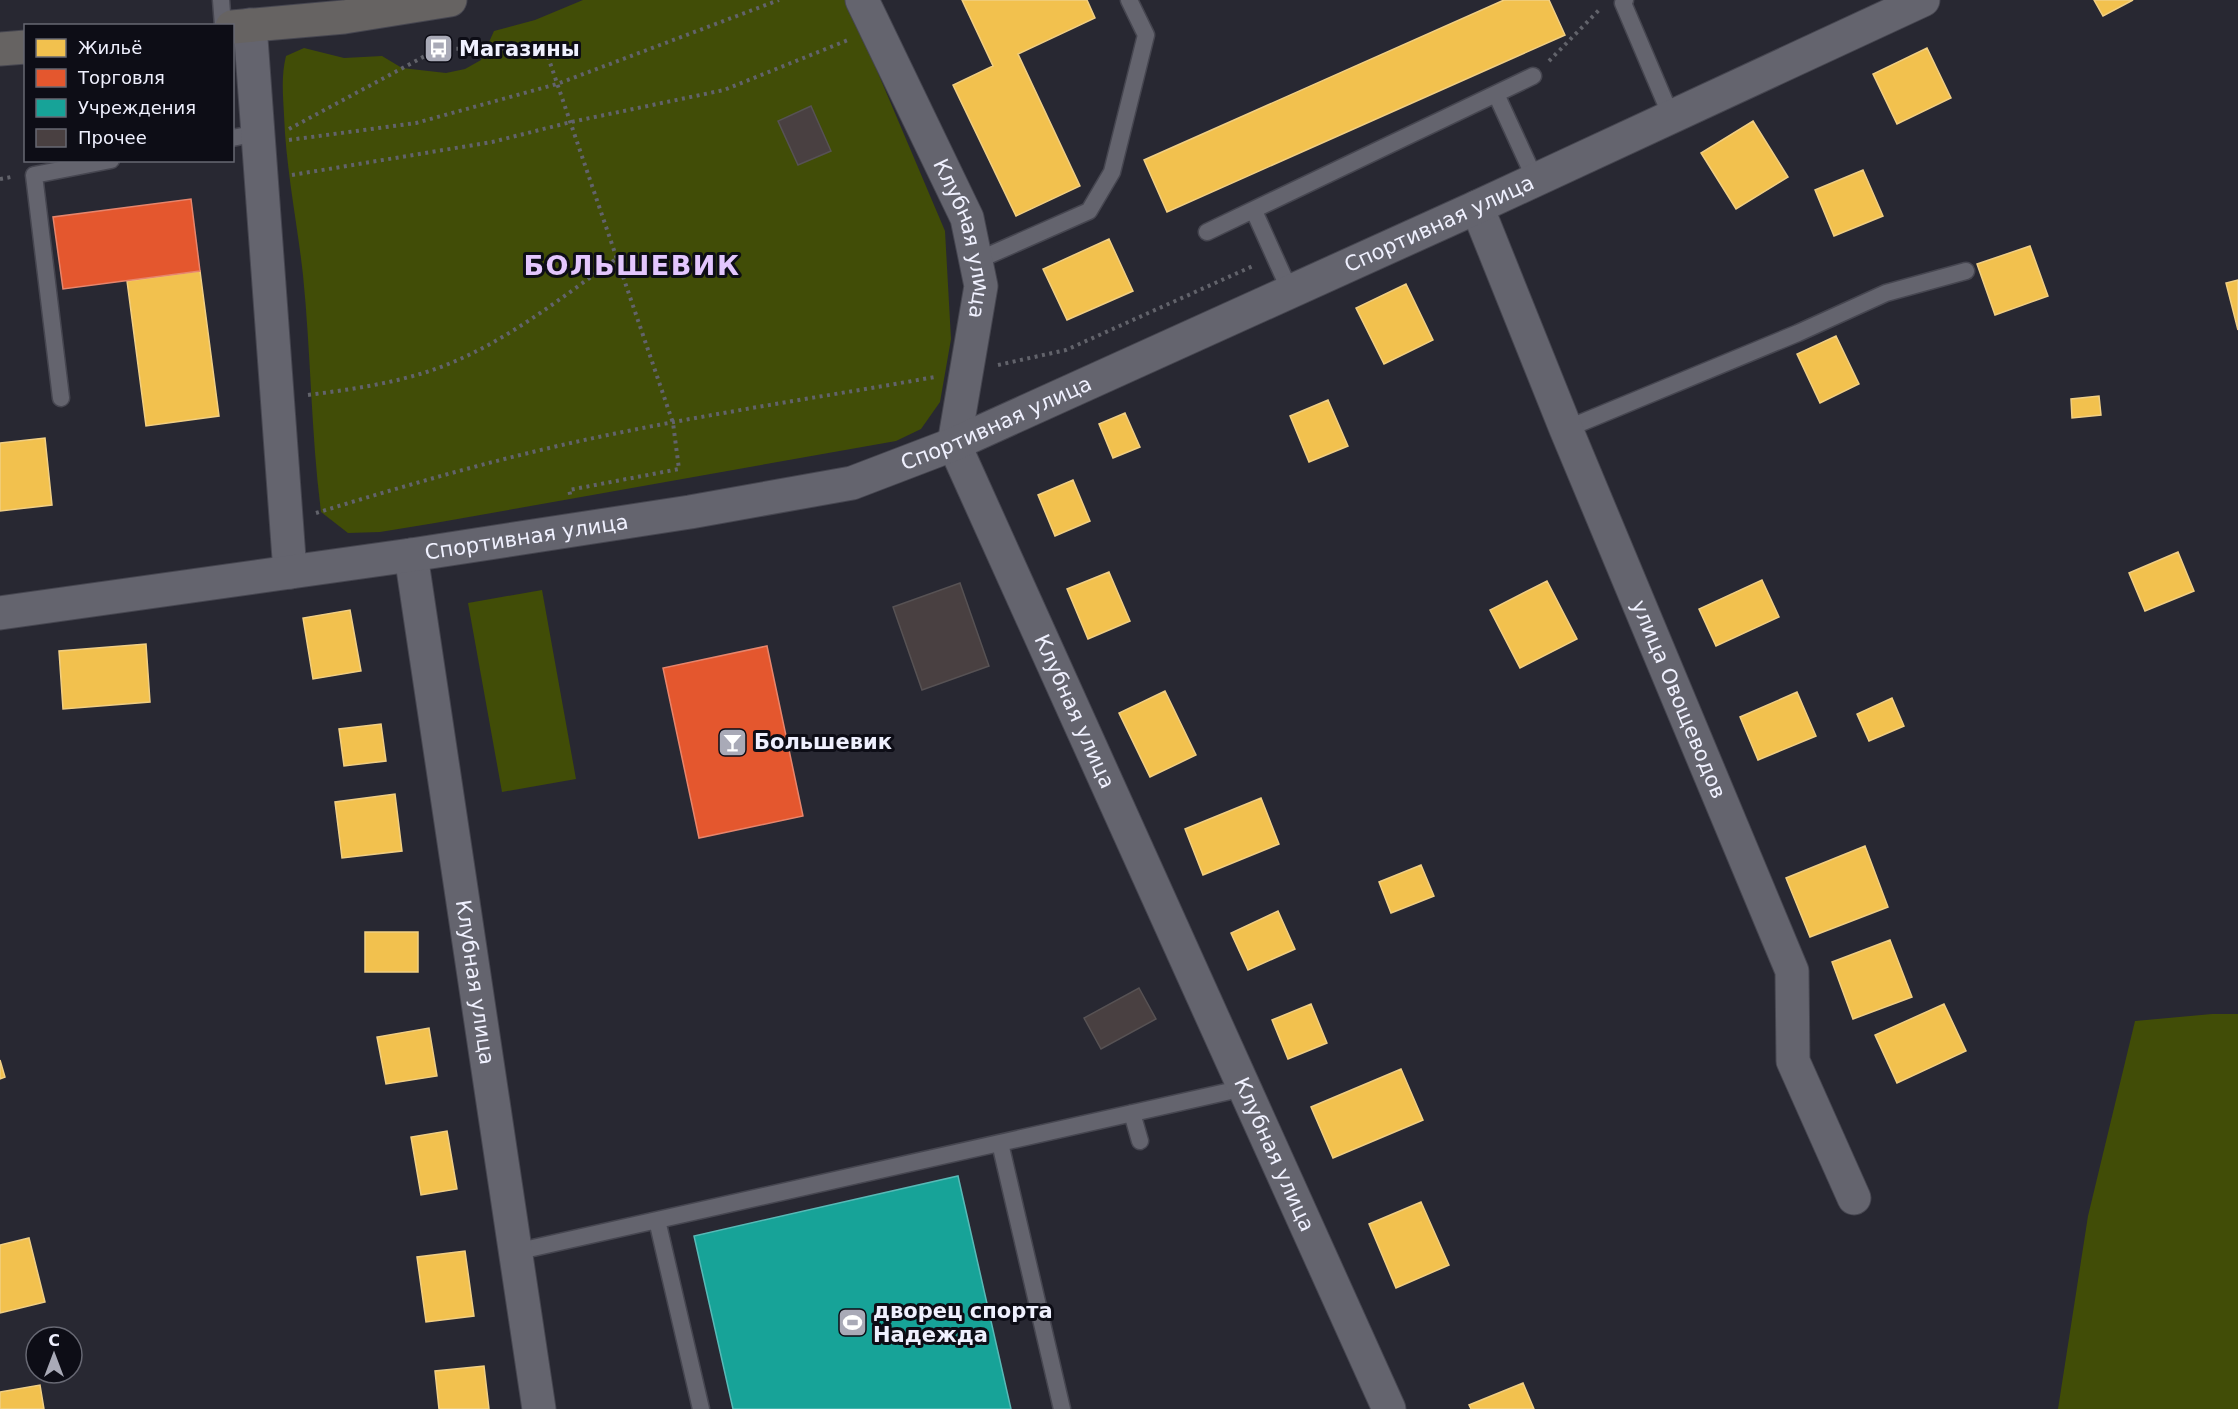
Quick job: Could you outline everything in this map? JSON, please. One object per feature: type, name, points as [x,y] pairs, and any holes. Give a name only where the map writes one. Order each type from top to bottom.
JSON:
[{"type":"main road","points":[[235,26],[344,17],[450,0]]},
{"type":"main road","points":[[0,49],[24,47]]},
{"type":"street","name":"Спортивная улица","points":[[0,613],[411,555],[852,483],[954,444],[1476,207],[1923,0]]},
{"type":"street","name":"Клубная улица","points":[[868,14],[967,218],[976,261],[981,286],[954,444],[1389,1409]]},
{"type":"street","points":[[235,26],[250,139],[261,178],[290,572]]},
{"type":"street","name":"улица Овощеводов","points":[[1476,207],[1792,971],[1793,1061],[1854,1198]]},
{"type":"street","name":"Клубная улица","points":[[411,555],[539,1409]]},
{"type":"lane","points":[[221,0],[234,24]]},
{"type":"lane","points":[[976,261],[1089,211],[1112,172],[1146,35],[1129,0]]},
{"type":"lane","points":[[1615,3],[1671,116]]},
{"type":"lane","points":[[1207,232],[1533,76]]},
{"type":"lane","points":[[1496,94],[1535,179]]},
{"type":"lane","points":[[61,398],[34,175],[101,162]]},
{"type":"lane","points":[[1254,211],[1290,291]]},
{"type":"lane","points":[[1566,429],[1798,333],[1886,293],[1966,271]]},
{"type":"lane","points":[[515,1252],[1244,1088]]},
{"type":"lane","points":[[1132,1113],[1140,1141]]},
{"type":"lane","points":[[1000,1143],[1062,1409]]},
{"type":"lane","points":[[657,1220],[701,1409]]},
{"type":"path","points":[[250,139],[416,123],[557,84],[779,0]]},
{"type":"path","points":[[1533,76],[1615,3]]},
{"type":"path","points":[[261,178],[492,142],[724,90],[868,14]]},
{"type":"path","points":[[250,139],[438,49],[544,48],[673,423],[679,470],[569,490],[576,529]]},
{"type":"path","points":[[286,522],[422,480],[562,445],[967,371],[1066,350],[1274,256]]},
{"type":"path","points":[[277,399],[367,387],[422,373],[476,351],[524,325],[616,259]]},
{"type":"green space","points":[[583,0],[847,0],[945,231],[951,339],[940,402],[921,429],[896,441],[435,523],[380,532],[348,533],[321,512],[303,275],[285,135],[283,71],[286,56],[304,48],[344,58],[382,56],[402,68],[446,73],[465,69],[481,60],[494,31],[535,20]]},
{"type":"green space","points":[[542,590],[576,779],[502,792],[468,603]]},
{"type":"green space","points":[[2238,1014],[2238,1409],[2058,1409],[2088,1216],[2135,1021]]},
{"type":"building: Жильё","points":[[962,0],[1087,0],[1095,18],[1018,54],[1080,186],[1016,216],[953,85],[993,66]]},
{"type":"building: Жильё","points":[[1504,0],[1549,0],[1565,35],[1167,212],[1144,160]]},
{"type":"building: Жильё","points":[[2094,0],[2133,0],[2103,16]]},
{"type":"building: Жильё","points":[[1927,48],[1951,98],[1897,124],[1873,74]]},
{"type":"building: Жильё","points":[[1753,121],[1788,177],[1736,209],[1701,153]]},
{"type":"building: Жильё","points":[[1863,170],[1883,216],[1834,236],[1815,190]]},
{"type":"building: Жильё","points":[[1109,239],[1133,291],[1067,320],[1043,269]]},
{"type":"building: Жильё","points":[[2030,246],[2048,296],[1995,315],[1977,264]]},
{"type":"building: Жильё","points":[[200,271],[219,416],[146,426],[127,281]]},
{"type":"building: Жильё","points":[[2238,280],[2238,330],[2226,283]]},
{"type":"building: Жильё","points":[[1406,284],[1433,340],[1384,364],[1356,308]]},
{"type":"building: Жильё","points":[[1836,336],[1859,384],[1820,403],[1797,354]]},
{"type":"building: Жильё","points":[[2099,396],[2101,415],[2072,418],[2071,399]]},
{"type":"building: Жильё","points":[[1328,400],[1348,446],[1309,462],[1290,416]]},
{"type":"building: Жильё","points":[[1125,413],[1140,447],[1113,458],[1099,424]]},
{"type":"building: Жильё","points":[[45,438],[52,505],[0,511],[0,443]]},
{"type":"building: Жильё","points":[[1073,480],[1090,521],[1055,536],[1038,495]]},
{"type":"building: Жильё","points":[[2178,552],[2194,591],[2145,611],[2129,573]]},
{"type":"building: Жильё","points":[[1109,572],[1130,621],[1088,639],[1067,589]]},
{"type":"building: Жильё","points":[[1762,580],[1779,617],[1716,646],[1699,609]]},
{"type":"building: Жильё","points":[[1547,581],[1577,639],[1520,668],[1490,610]]},
{"type":"building: Жильё","points":[[350,610],[361,671],[313,679],[303,618]]},
{"type":"building: Жильё","points":[[146,644],[150,702],[63,709],[59,651]]},
{"type":"building: Жильё","points":[[1165,691],[1196,755],[1150,777],[1119,713]]},
{"type":"building: Жильё","points":[[1797,692],[1816,736],[1758,760],[1740,717]]},
{"type":"building: Жильё","points":[[1892,698],[1904,726],[1869,741],[1857,714]]},
{"type":"building: Жильё","points":[[381,724],[386,761],[344,766],[339,729]]},
{"type":"building: Жильё","points":[[395,794],[402,851],[342,858],[335,802]]},
{"type":"building: Жильё","points":[[1261,798],[1279,844],[1203,875],[1185,829]]},
{"type":"building: Жильё","points":[[1865,846],[1888,907],[1810,937],[1786,878]]},
{"type":"building: Жильё","points":[[1421,865],[1434,896],[1391,913],[1379,882]]},
{"type":"building: Жильё","points":[[1278,911],[1295,949],[1248,970],[1231,933]]},
{"type":"building: Жильё","points":[[365,932],[418,932],[418,972],[365,972]]},
{"type":"building: Жильё","points":[[1890,940],[1912,997],[1853,1019],[1832,962]]},
{"type":"building: Жильё","points":[[1311,1004],[1327,1043],[1288,1059],[1272,1020]]},
{"type":"building: Жильё","points":[[1944,1004],[1966,1051],[1897,1083],[1875,1035]]},
{"type":"building: Жильё","points":[[429,1028],[437,1076],[386,1084],[377,1037]]},
{"type":"building: Жильё","points":[[0,1060],[5,1077],[0,1079]]},
{"type":"building: Жильё","points":[[1401,1069],[1423,1120],[1333,1158],[1311,1107]]},
{"type":"building: Жильё","points":[[447,1131],[457,1189],[421,1195],[411,1137]]},
{"type":"building: Жильё","points":[[1421,1202],[1449,1265],[1396,1288],[1369,1224]]},
{"type":"building: Жильё","points":[[29,1238],[45,1302],[0,1313],[0,1245]]},
{"type":"building: Жильё","points":[[465,1251],[474,1316],[426,1322],[417,1257]]},
{"type":"building: Жильё","points":[[484,1366],[489,1409],[439,1409],[435,1371]]},
{"type":"building: Жильё","points":[[1523,1383],[1534,1409],[1471,1409],[1469,1405]]},
{"type":"building: Жильё","points":[[40,1385],[44,1409],[0,1409],[0,1392]]},
{"type":"building: Торговля","points":[[191,199],[200,271],[63,289],[53,217]]},
{"type":"building: Торговля","name":"Большевик","points":[[767,646],[803,816],[699,838],[663,668]]},
{"type":"building: Учреждения","name":"дворец спорта Надежда","points":[[958,1176],[1011,1409],[733,1409],[694,1236]]},
{"type":"building: Прочее","points":[[811,106],[831,151],[798,165],[778,121]]},
{"type":"building: Прочее","points":[[960,583],[989,666],[922,690],[893,607]]},
{"type":"building: Прочее","points":[[1139,988],[1156,1019],[1101,1049],[1084,1018]]},
{"type":"place","name":"Магазины","points":[[438,49]]},
{"type":"place","name":"Большевик","points":[[733,742]]},
{"type":"place","name":"дворец спорта Надежда","points":[[852,1323]]},
{"type":"district","name":"БОЛЬШЕВИК","points":[[632,265]]}]
